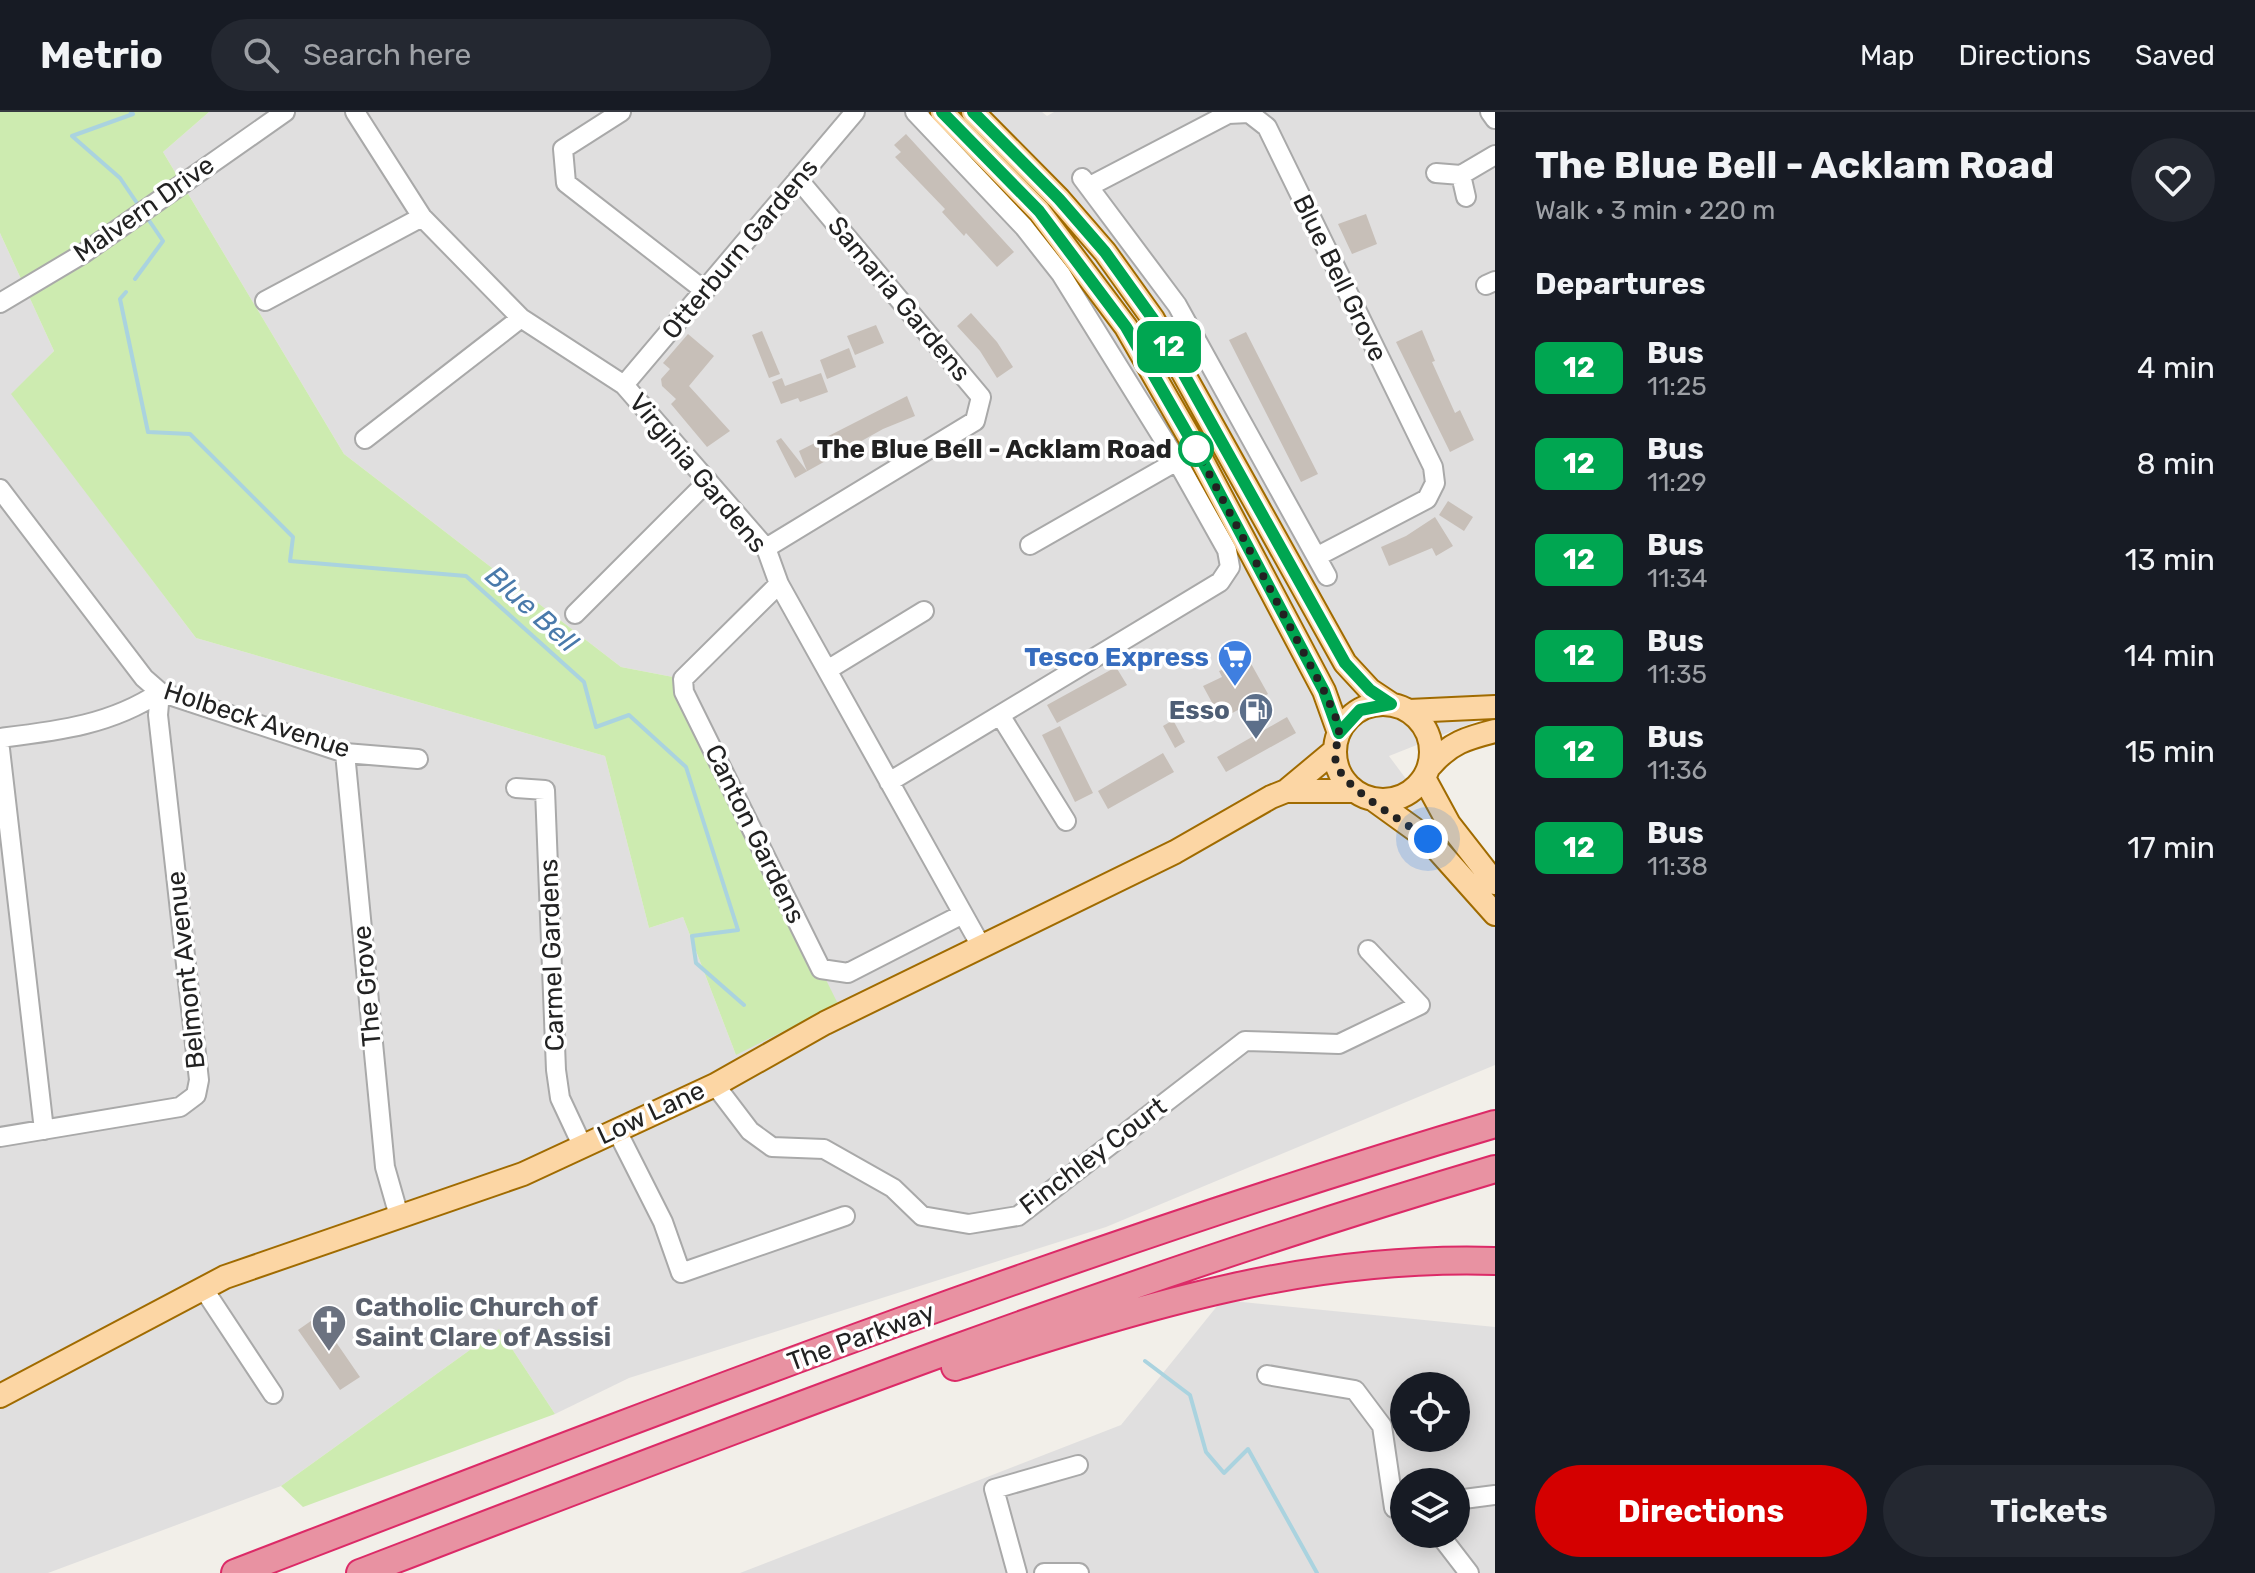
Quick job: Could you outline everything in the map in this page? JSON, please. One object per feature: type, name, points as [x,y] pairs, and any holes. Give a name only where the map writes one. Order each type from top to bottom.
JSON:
[{"type":"highway","points":[[1203,1217],[1495,1105]]},
{"type":"highway","name":"The Parkway","points":[[235,1573],[865,1335],[1203,1217],[1495,1124]]},
{"type":"highway","name":"The Parkway","points":[[360,1573],[662,1457],[1163,1275],[1495,1169]]},
{"type":"highway","points":[[662,1457],[809,1416],[998,1353],[1207,1292],[1344,1265],[1495,1261]]},
{"type":"main road","points":[[942,112],[1039,211],[1126,327],[1163,389],[1324,691],[1337,742],[1339,773],[1363,795],[1428,839],[1495,914]]},
{"type":"main road","points":[[973,112],[1059,199],[1105,252],[1153,319],[1345,663],[1370,690],[1424,727],[1429,739],[1428,771],[1449,824],[1495,883]]},
{"type":"main road","points":[[1337,742],[1360,710],[1495,707]]},
{"type":"main road","points":[[1363,795],[1402,797],[1445,748],[1459,740],[1495,731]]},
{"type":"main road","name":"Low Lane","points":[[0,1396],[203,1288],[523,1174],[715,1085],[825,1023],[1175,852],[1215,826],[1286,791],[1337,742]]},
{"type":"main road","name":"Low Lane","points":[[1286,791],[1363,795]]},
{"type":"street","name":"Malvern Drive","points":[[0,303],[84,253],[171,189],[285,112]]},
{"type":"street","name":"Virginia Gardens","points":[[355,112],[422,217],[521,318],[624,385],[766,548],[779,584],[981,946]]},
{"type":"street","points":[[621,112],[563,149],[566,183],[705,291]]},
{"type":"street","name":"Otterburn Gardens","points":[[624,385],[855,112]]},
{"type":"street","points":[[889,782],[1220,582],[1230,567],[1227,550],[1177,461],[1061,274],[1024,227],[915,112]]},
{"type":"street","points":[[1490,112],[1495,119]]},
{"type":"street","name":"Blue Bell Grove","points":[[1318,556],[1427,499],[1435,483],[1433,467],[1267,127],[1249,113],[1228,114],[1086,182],[1177,305],[1327,576]]},
{"type":"street","points":[[1436,173],[1461,175],[1495,155]]},
{"type":"street","points":[[1461,175],[1466,197]]},
{"type":"street","name":"Samaria Gardens","points":[[766,548],[975,421],[981,397],[798,179]]},
{"type":"street","points":[[265,301],[422,217]]},
{"type":"street","points":[[365,439],[521,318]]},
{"type":"street","points":[[1163,389],[1209,363]]},
{"type":"street","points":[[1030,545],[1177,461]]},
{"type":"street","points":[[575,614],[708,481]]},
{"type":"street","name":"Holbeck Avenue","points":[[0,489],[144,678],[160,692],[345,753],[418,759]]},
{"type":"street","name":"Canton Gardens","points":[[779,584],[683,679],[684,692],[821,969],[848,973],[963,914]]},
{"type":"street","points":[[829,669],[924,611]]},
{"type":"street","points":[[0,738],[79,728],[138,706],[160,692]]},
{"type":"street","name":"Belmont Avenue","points":[[0,1137],[180,1107],[196,1095],[199,1080],[158,715],[160,692]]},
{"type":"street","points":[[1000,715],[1066,821]]},
{"type":"street","points":[[0,749],[44,1130]]},
{"type":"street","name":"The Grove","points":[[345,753],[385,1167],[399,1216]]},
{"type":"street","name":"Carmel Gardens","points":[[516,788],[545,790],[556,1070],[560,1098],[582,1145]]},
{"type":"street","name":"Finchley Court","points":[[715,1085],[741,1121],[772,1147],[824,1149],[893,1188],[922,1216],[969,1224],[1018,1216],[1245,1041],[1339,1044],[1420,1005],[1368,950]]},
{"type":"street","points":[[616,1129],[663,1222],[681,1273],[845,1216]]},
{"type":"street","points":[[203,1288],[273,1394]]},
{"type":"street","points":[[1267,1375],[1355,1390],[1382,1426],[1391,1468]]},
{"type":"street","points":[[1017,1573],[994,1489],[1078,1465]]},
{"type":"street","points":[[1470,1498],[1495,1495]]},
{"type":"street","points":[[1450,1548],[1469,1573]]},
{"type":"street","points":[[1044,1573],[1079,1573]]},
{"type":"shaded area","points":[[209,112],[1042,112],[1047,116],[1054,112],[1495,112],[1495,714],[1389,756],[1495,899],[1495,1065],[1106,1227],[629,1378],[555,1414],[499,1329],[281,1486],[48,1573],[0,1573],[0,233],[54,351],[12,394],[196,638],[605,756],[649,928],[683,917],[736,1055],[681,702],[673,677],[621,667],[344,454],[163,152]]},
{"type":"shaded area","points":[[1222,1300],[1495,1327],[1495,1573],[740,1573],[1121,1425]]},
{"type":"green space","points":[[0,112],[209,112],[163,152],[344,454],[621,667],[673,677],[681,702],[713,752],[838,1004],[736,1055],[683,917],[649,928],[605,756],[196,638],[11,394],[54,351],[0,233]]},
{"type":"green space","points":[[499,1329],[555,1414],[303,1507],[281,1486]]},
{"type":"building","points":[[906,134],[1014,252],[997,267],[966,233],[964,236],[942,212],[945,209],[895,157],[901,152],[894,145]]},
{"type":"building","points":[[1366,214],[1377,244],[1352,254],[1338,224]]},
{"type":"building","points":[[971,313],[997,342],[1013,367],[997,378],[980,351],[957,326]]},
{"type":"building","points":[[876,325],[884,343],[855,355],[847,336]]},
{"type":"building","points":[[1422,330],[1435,361],[1432,362],[1455,413],[1460,410],[1474,440],[1450,452],[1396,342]]},
{"type":"building","points":[[762,331],[780,374],[769,378],[752,335]]},
{"type":"building","points":[[1246,332],[1318,474],[1301,482],[1229,340]]},
{"type":"building","points":[[688,334],[714,356],[689,386],[730,431],[707,447],[671,404],[676,399],[662,386],[661,379],[670,369],[663,363]]},
{"type":"building","points":[[849,348],[856,367],[827,379],[820,360]]},
{"type":"building","points":[[821,373],[828,392],[800,402],[798,398],[781,404],[772,382],[782,378],[785,386]]},
{"type":"building","points":[[907,396],[915,416],[883,429],[795,478],[776,441],[781,438],[807,471],[799,451]]},
{"type":"building","points":[[1448,501],[1473,517],[1464,531],[1439,515]]},
{"type":"building","points":[[1435,517],[1453,546],[1436,556],[1432,548],[1389,566],[1381,547],[1406,536]]},
{"type":"building","points":[[1249,660],[1268,694],[1221,719],[1203,686],[1222,677],[1219,671]]},
{"type":"building","points":[[1116,667],[1127,685],[1057,723],[1047,705]]},
{"type":"building","points":[[1287,717],[1296,733],[1226,772],[1217,757]]},
{"type":"building","points":[[1173,720],[1185,742],[1175,748],[1163,726]]},
{"type":"building","points":[[1060,726],[1093,793],[1075,802],[1042,735]]},
{"type":"building","points":[[1163,753],[1174,772],[1108,809],[1098,791]]},
{"type":"building","name":"Catholic Church of Saint Clare of Assisi","points":[[318,1316],[360,1377],[340,1390],[298,1330]]},
{"type":"waterway","name":"Blue Bell","points":[[131,112],[133,114],[72,136],[120,178],[141,209]]},
{"type":"waterway","name":"Blue Bell","points":[[135,279],[163,241],[146,216]]},
{"type":"waterway","name":"Blue Bell","points":[[126,292],[120,299],[148,432],[190,434],[293,537],[290,561],[466,576],[584,682],[596,727],[629,715],[686,767],[738,930],[692,936],[696,963],[744,1005]]},
{"type":"waterway","points":[[1145,1361],[1190,1395],[1206,1452],[1224,1473],[1248,1449],[1317,1573]]},
{"type":"bus line","name":"12","points":[[942,112],[1039,211],[1082,264],[1126,327],[1195,447],[1324,691],[1339,733],[1347,719],[1360,710],[1375,704],[1391,704],[1370,690],[1345,663],[1186,375],[1134,291],[1059,199],[973,112]]},
{"type":"place","name":"The Blue Bell - Acklam Road","points":[[1196,449]]},
{"type":"place","name":"Tesco Express","points":[[1235,688]]},
{"type":"place","name":"Esso","points":[[1256,741]]},
{"type":"place","name":"Catholic Church of Saint Clare of Assisi","points":[[329,1353]]},
{"type":"route","points":[[1196,449],[1324,691],[1339,733],[1334,751],[1339,773],[1353,791],[1374,800],[1428,839]]}]
